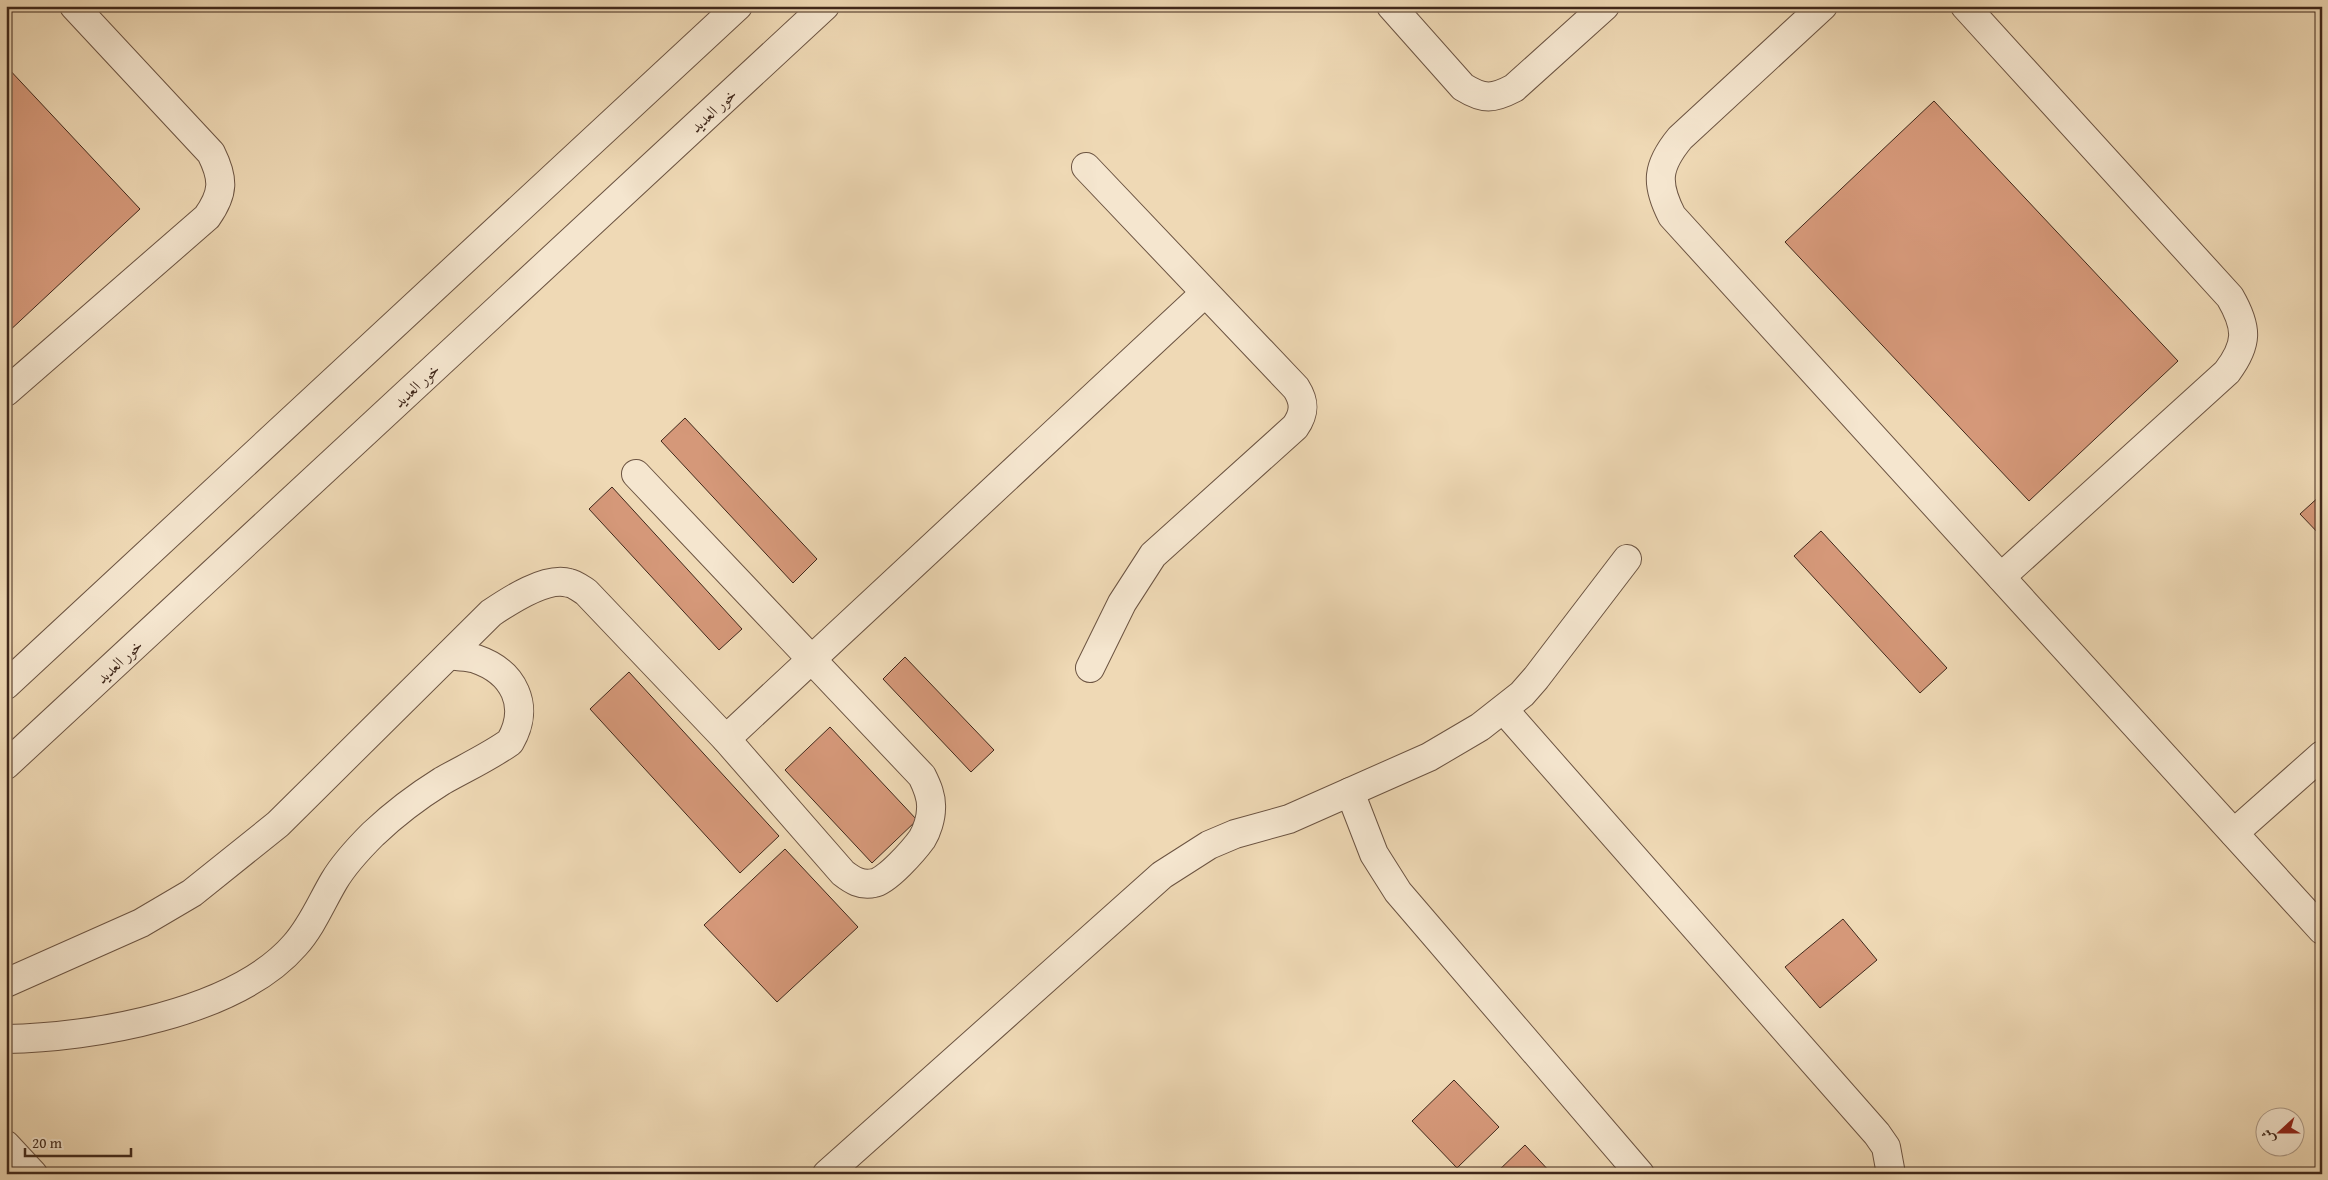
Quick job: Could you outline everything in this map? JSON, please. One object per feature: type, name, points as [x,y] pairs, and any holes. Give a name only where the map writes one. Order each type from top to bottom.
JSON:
[{"type":"street","points":[[6,392],[207,218],[216,203],[221,186],[219,168],[211,153],[74,6]]},
{"type":"street","points":[[6,685],[738,6]]},
{"type":"street","name":"خور العديد","points":[[6,765],[825,6]]},
{"type":"street","points":[[1391,6],[1463,87],[1487,98],[1500,96],[1514,88],[1604,6]]},
{"type":"street","points":[[1823,6],[1680,138],[1667,155],[1660,175],[1662,197],[1672,216],[2322,930]]},
{"type":"street","points":[[1965,6],[2230,298],[2241,315],[2244,336],[2239,356],[2227,372],[2002,577]]},
{"type":"street","points":[[1086,167],[1296,388],[1302,398],[1303,409],[1295,427],[1153,555],[1122,603],[1090,668]]},
{"type":"street","points":[[726,739],[1205,293]]},
{"type":"street","points":[[6,983],[141,923],[192,893],[278,824],[491,614],[510,600],[551,584],[569,582],[586,592],[726,739],[843,873],[858,883],[877,883],[885,878],[923,838],[931,809],[929,792],[922,776],[636,474]]},
{"type":"street","points":[[827,1174],[1162,875],[1185,858],[1235,834],[1288,819],[1350,792],[1455,743],[1504,710],[1536,678],[1627,559]]},
{"type":"street","points":[[6,1039],[96,1032],[140,1023],[185,1009],[227,992],[254,979],[279,961],[308,928],[335,880],[355,853],[374,833],[426,791],[510,742],[518,728],[520,715],[519,700],[513,687],[504,676],[475,659],[449,656]]},
{"type":"street","points":[[1504,710],[1876,1134],[1886,1147],[1891,1174]]},
{"type":"street","points":[[2234,833],[2322,755]]},
{"type":"street","points":[[1350,792],[1374,854],[1398,892],[1640,1174]]},
{"type":"street","points":[[6,1145],[33,1174]]},
{"type":"building","points":[[6,66],[140,209],[6,334]]},
{"type":"building","points":[[1934,101],[2178,361],[2029,501],[1785,242]]},
{"type":"building","points":[[685,418],[817,559],[793,583],[661,441]]},
{"type":"building","points":[[612,487],[742,629],[719,650],[589,509]]},
{"type":"building","points":[[2322,494],[2322,537],[2300,514]]},
{"type":"building","points":[[1821,531],[1947,668],[1920,693],[1794,556]]},
{"type":"building","points":[[905,657],[994,750],[971,772],[883,679]]},
{"type":"building","points":[[629,672],[779,836],[740,873],[590,709]]},
{"type":"building","points":[[830,727],[917,820],[872,863],[785,770]]},
{"type":"building","points":[[785,849],[858,927],[777,1002],[704,925]]},
{"type":"building","points":[[1843,919],[1877,960],[1820,1008],[1785,967]]},
{"type":"building","points":[[1454,1080],[1499,1127],[1457,1168],[1412,1121]]},
{"type":"building","points":[[1525,1145],[1552,1174],[1495,1174]]}]
